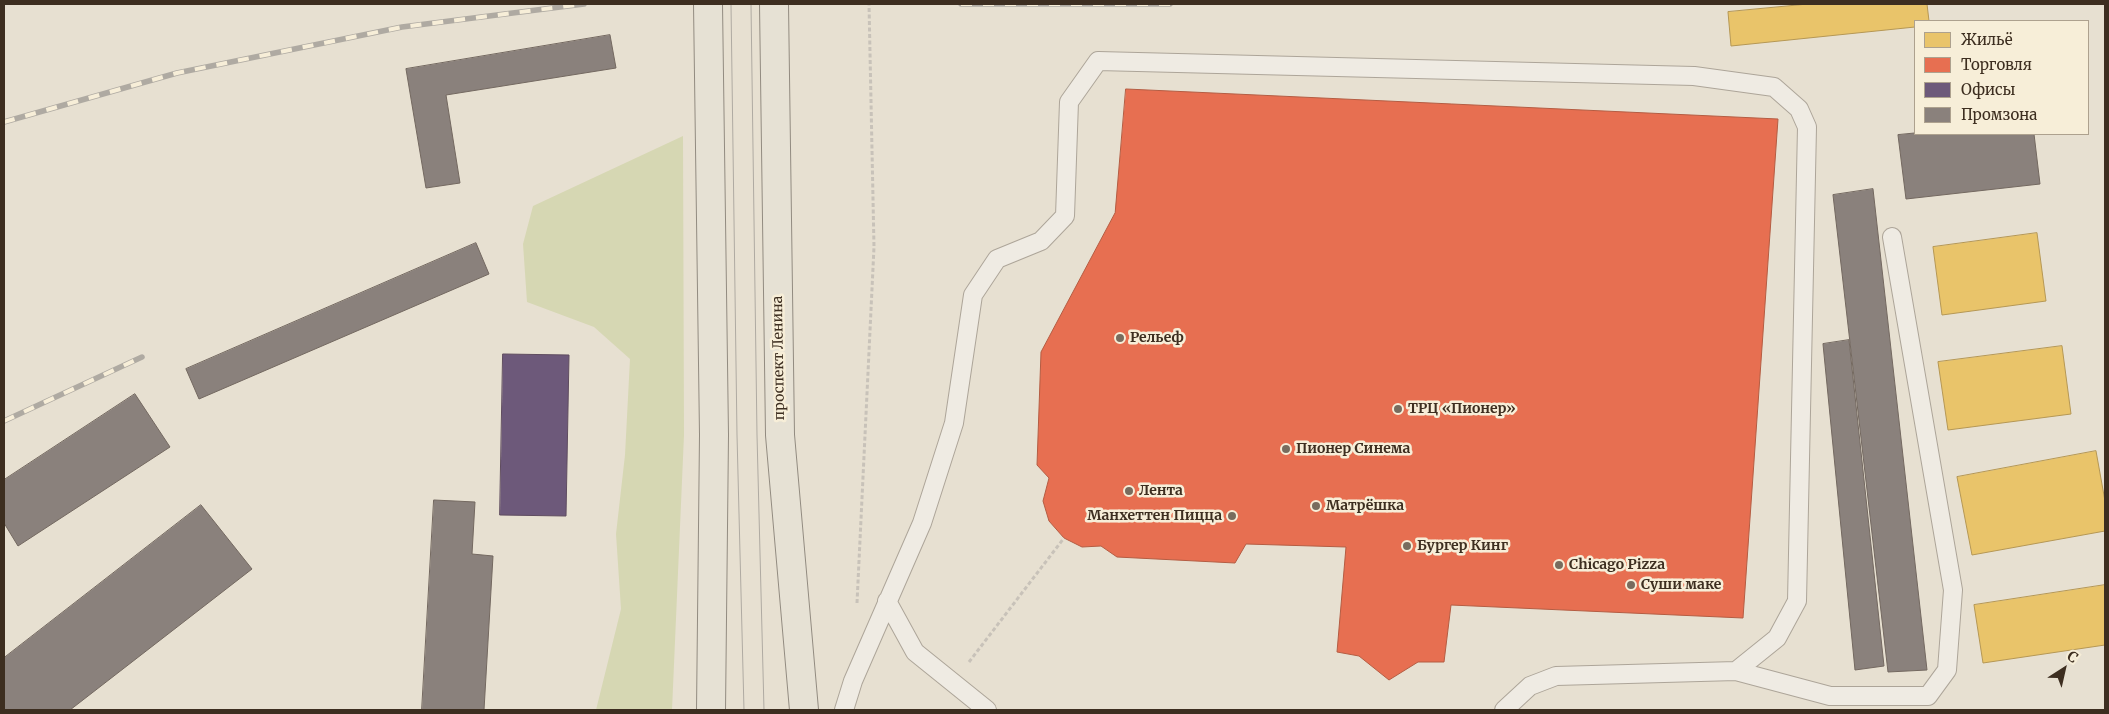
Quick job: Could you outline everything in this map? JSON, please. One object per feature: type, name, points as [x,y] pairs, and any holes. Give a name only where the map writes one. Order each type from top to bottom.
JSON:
[{"type":"main road","points":[[708,4],[714,435],[711,710]]},
{"type":"main road","name":"проспект Ленина","points":[[774,4],[780,435],[804,710]]},
{"type":"lane","points":[[844,710],[853,681],[922,523],[954,422],[973,295],[997,259],[1041,242],[1065,216],[1069,102],[1098,61],[1694,76],[1774,87],[1799,109],[1807,127],[1797,601],[1776,638],[1736,671]]},
{"type":"lane","points":[[1504,710],[1530,686],[1556,676],[1736,671],[1830,696],[1928,696],[1947,670],[1952,590],[1892,237]]},
{"type":"lane","points":[[887,601],[915,652],[987,710]]},
{"type":"path","points":[[857,613],[874,247],[869,4]]},
{"type":"path","points":[[952,683],[1064,538]]},
{"type":"green space","points":[[683,136],[684,435],[672,710],[596,710],[621,609],[616,534],[625,455],[630,359],[594,327],[527,302],[523,244],[533,206]]},
{"type":"building: Жильё","points":[[1808,4],[1927,4],[1929,20],[1914,20],[1914,27],[1731,46],[1728,12]]},
{"type":"building: Жильё","points":[[2037,233],[2046,301],[1942,315],[1933,247]]},
{"type":"building: Жильё","points":[[2062,346],[2071,414],[1948,430],[1938,362]]},
{"type":"building: Жильё","points":[[2096,451],[2105,501],[2105,531],[1972,555],[1957,477]]},
{"type":"building: Жильё","points":[[2105,585],[2105,645],[1983,663],[1974,605]]},
{"type":"building: Торговля","name":"ТРЦ «Пионер»","points":[[1126,89],[1778,119],[1743,618],[1451,605],[1444,662],[1418,662],[1389,680],[1359,656],[1337,652],[1346,547],[1246,544],[1235,563],[1117,557],[1101,546],[1082,547],[1064,538],[1049,521],[1043,501],[1049,478],[1037,465],[1041,352],[1115,213]]},
{"type":"building: Офисы","points":[[503,354],[569,355],[566,516],[500,515]]},
{"type":"building: Промзона","points":[[610,35],[616,68],[446,95],[460,183],[426,188],[406,69]]},
{"type":"building: Промзона","points":[[1914,133],[1914,135],[2034,135],[2040,184],[1906,199],[1898,135]]},
{"type":"building: Промзона","points":[[1873,189],[1927,670],[1888,672],[1833,195]]},
{"type":"building: Промзона","points":[[476,243],[489,274],[199,399],[186,369]]},
{"type":"building: Промзона","points":[[1849,340],[1884,666],[1855,670],[1823,344]]},
{"type":"building: Промзона","points":[[135,394],[170,447],[18,546],[4,523],[4,480]]},
{"type":"building: Промзона","points":[[434,500],[475,502],[472,554],[493,556],[484,710],[422,710]]},
{"type":"building: Промзона","points":[[201,505],[252,569],[70,710],[4,710],[4,658]]},
{"type":"tram line","points":[[731,4],[737,435],[744,710]]},
{"type":"tram line","points":[[751,4],[757,435],[764,710]]},
{"type":"railway","points":[[4,122],[177,73],[402,27],[584,4]]},
{"type":"railway","points":[[961,4],[1170,4]]},
{"type":"railway","points":[[4,421],[142,357]]},
{"type":"place","name":"Рельеф","points":[[1120,338]]},
{"type":"place","name":"ТРЦ «Пионер»","points":[[1398,409]]},
{"type":"place","name":"Пионер Синема","points":[[1286,449]]},
{"type":"place","name":"Лента","points":[[1129,491]]},
{"type":"place","name":"Матрёшка","points":[[1316,506]]},
{"type":"place","name":"Манхеттен Пицца","points":[[1232,516]]},
{"type":"place","name":"Бургер Кинг","points":[[1407,546]]},
{"type":"place","name":"Chicago Pizza","points":[[1559,565]]},
{"type":"place","name":"Суши маке","points":[[1631,585]]}]
